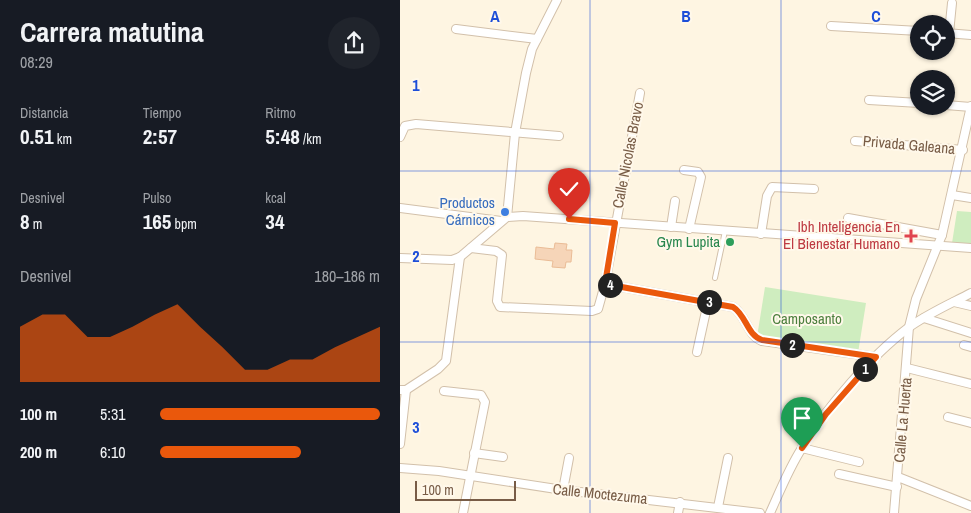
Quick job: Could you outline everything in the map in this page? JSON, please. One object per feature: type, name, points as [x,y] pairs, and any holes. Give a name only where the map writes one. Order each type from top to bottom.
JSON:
[{"type":"street","points":[[400,258],[445,260],[460,257],[504,219],[515,133],[526,73],[537,39],[557,0]]},
{"type":"street","points":[[950,15],[952,3]]},
{"type":"street","points":[[831,26],[910,30]]},
{"type":"street","points":[[456,29],[537,39]]},
{"type":"street","points":[[955,34],[971,35]]},
{"type":"street","name":"Calle Nicolas Bravo","points":[[471,248],[496,251],[502,255],[497,301],[498,305],[504,308],[592,312],[598,310],[605,284],[640,93]]},
{"type":"street","points":[[869,100],[910,102]]},
{"type":"street","points":[[955,106],[971,107]]},
{"type":"street","name":"Calle La Huerta","points":[[894,513],[909,328],[916,299],[939,246],[963,150],[971,107]]},
{"type":"street","points":[[400,135],[405,126],[416,124],[559,136]]},
{"type":"street","name":"Privada Galeana","points":[[855,141],[963,150]]},
{"type":"street","points":[[684,170],[698,172],[701,177],[689,229]]},
{"type":"street","points":[[761,234],[767,196],[772,187],[814,189]]},
{"type":"street","points":[[952,195],[971,198]]},
{"type":"street","points":[[670,227],[675,201]]},
{"type":"street","points":[[400,208],[504,219],[523,216],[971,248]]},
{"type":"street","points":[[848,218],[942,235]]},
{"type":"street","points":[[400,444],[403,390],[438,369],[446,361],[460,257]]},
{"type":"street","points":[[605,284],[733,307],[738,310],[752,334],[762,340],[876,357]]},
{"type":"street","points":[[770,513],[802,448],[826,414],[876,357],[909,328],[971,293]]},
{"type":"street","points":[[697,352],[708,302]]},
{"type":"street","points":[[954,302],[971,306]]},
{"type":"street","points":[[924,318],[971,333]]},
{"type":"street","points":[[907,368],[971,384]]},
{"type":"street","points":[[444,391],[480,395],[485,402],[463,513]]},
{"type":"street","points":[[948,417],[971,423]]},
{"type":"street","points":[[802,448],[859,462]]},
{"type":"street","points":[[474,453],[503,457]]},
{"type":"street","points":[[563,490],[570,458]]},
{"type":"street","points":[[718,507],[728,458]]},
{"type":"street","name":"Calle Moctezuma","points":[[400,468],[439,471],[563,490],[680,502],[760,513]]},
{"type":"street","points":[[840,474],[897,487]]},
{"type":"street","points":[[898,477],[971,506]]},
{"type":"street","points":[[678,513],[680,502]]},
{"type":"lane","points":[[715,278],[724,231]]},
{"type":"green space","points":[[957,211],[971,212],[971,245],[952,243]]},
{"type":"green space","name":"Camposanto","points":[[765,287],[866,303],[858,353],[757,337]]},
{"type":"building","points":[[555,243],[567,244],[566,250],[572,250],[571,262],[566,262],[565,268],[552,267],[553,261],[535,259],[536,247],[554,249]]},
{"type":"place","name":"Productos Cárnicos","points":[[505,212]]},
{"type":"place","name":"Ibh Inteligencia En El Bienestar Humano","points":[[911,236]]},
{"type":"place","name":"Gym Lupita","points":[[730,242]]},
{"type":"route","points":[[569,219],[615,223],[605,284],[733,307],[743,316],[752,334],[762,340],[876,357],[826,414],[802,448]]}]
